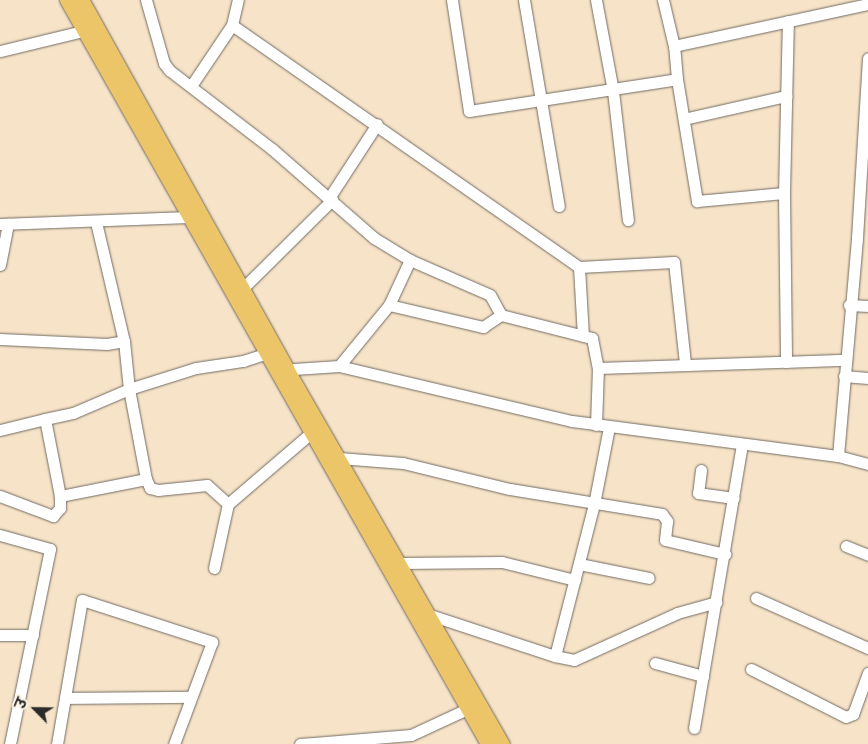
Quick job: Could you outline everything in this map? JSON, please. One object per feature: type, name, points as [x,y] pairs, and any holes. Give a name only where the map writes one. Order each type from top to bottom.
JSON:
[{"type":"main road","points":[[67,0],[90,29],[242,289],[312,432],[474,706],[503,744]]},
{"type":"main road","points":[[82,0],[90,29],[189,217],[271,351]]},
{"type":"main road","points":[[281,370],[339,458],[430,615],[474,706],[488,744]]},
{"type":"street","points":[[146,0],[164,63],[331,199],[374,238],[410,260],[490,295],[502,315],[583,336],[595,342],[598,368],[596,425]]},
{"type":"street","points":[[191,86],[232,25],[238,0]]},
{"type":"street","points":[[452,0],[468,111],[678,80]]},
{"type":"street","points":[[524,0],[559,206]]},
{"type":"street","points":[[596,0],[613,91],[628,220]]},
{"type":"street","points":[[663,0],[674,46],[697,201],[784,193]]},
{"type":"street","points":[[674,46],[868,4]]},
{"type":"street","points":[[786,362],[784,193],[788,22]]},
{"type":"street","points":[[232,25],[377,124],[579,267],[674,262],[685,364]]},
{"type":"street","points":[[0,51],[90,29]]},
{"type":"street","points":[[838,456],[849,305],[863,239],[868,58]]},
{"type":"street","points":[[684,119],[786,96]]},
{"type":"street","points":[[242,289],[331,199],[377,124]]},
{"type":"street","points":[[0,266],[4,224],[189,217]]},
{"type":"street","points":[[96,222],[124,341],[129,388],[146,480],[150,488],[158,490],[207,485],[228,504]]},
{"type":"street","points":[[339,366],[389,305],[410,260]]},
{"type":"street","points":[[579,267],[583,336]]},
{"type":"street","points":[[389,305],[483,327],[502,315]]},
{"type":"street","points":[[849,305],[868,306]]},
{"type":"street","points":[[0,339],[107,344],[124,341]]},
{"type":"street","points":[[0,430],[73,413],[129,388],[196,368],[271,351]]},
{"type":"street","points":[[598,368],[845,360]]},
{"type":"street","points":[[281,370],[339,366],[596,425],[838,456],[868,464]]},
{"type":"street","points":[[844,376],[868,378]]},
{"type":"street","points":[[0,496],[53,516],[60,508],[60,496],[45,419]]},
{"type":"street","points":[[555,656],[594,504],[609,427]]},
{"type":"street","points":[[214,568],[228,504],[312,432]]},
{"type":"street","points":[[694,728],[718,602],[742,444]]},
{"type":"street","points":[[339,458],[404,463],[510,489],[662,514],[667,521],[666,540],[725,554]]},
{"type":"street","points":[[701,470],[698,493],[734,498]]},
{"type":"street","points":[[60,496],[146,480]]},
{"type":"street","points":[[0,535],[50,549],[10,744]]},
{"type":"street","points":[[846,546],[868,555]]},
{"type":"street","points":[[400,563],[502,562],[575,580]]},
{"type":"street","points":[[579,564],[650,578]]},
{"type":"street","points":[[756,598],[868,648]]},
{"type":"street","points":[[57,744],[82,600],[212,642],[174,744]]},
{"type":"street","points":[[430,615],[555,656],[574,660],[677,613],[718,602]]},
{"type":"street","points":[[0,635],[33,634]]},
{"type":"street","points":[[655,663],[703,676]]},
{"type":"street","points":[[751,669],[846,717],[852,714],[868,673]]},
{"type":"street","points":[[65,698],[191,697]]},
{"type":"street","points":[[300,744],[352,743],[411,735],[474,706]]}]
